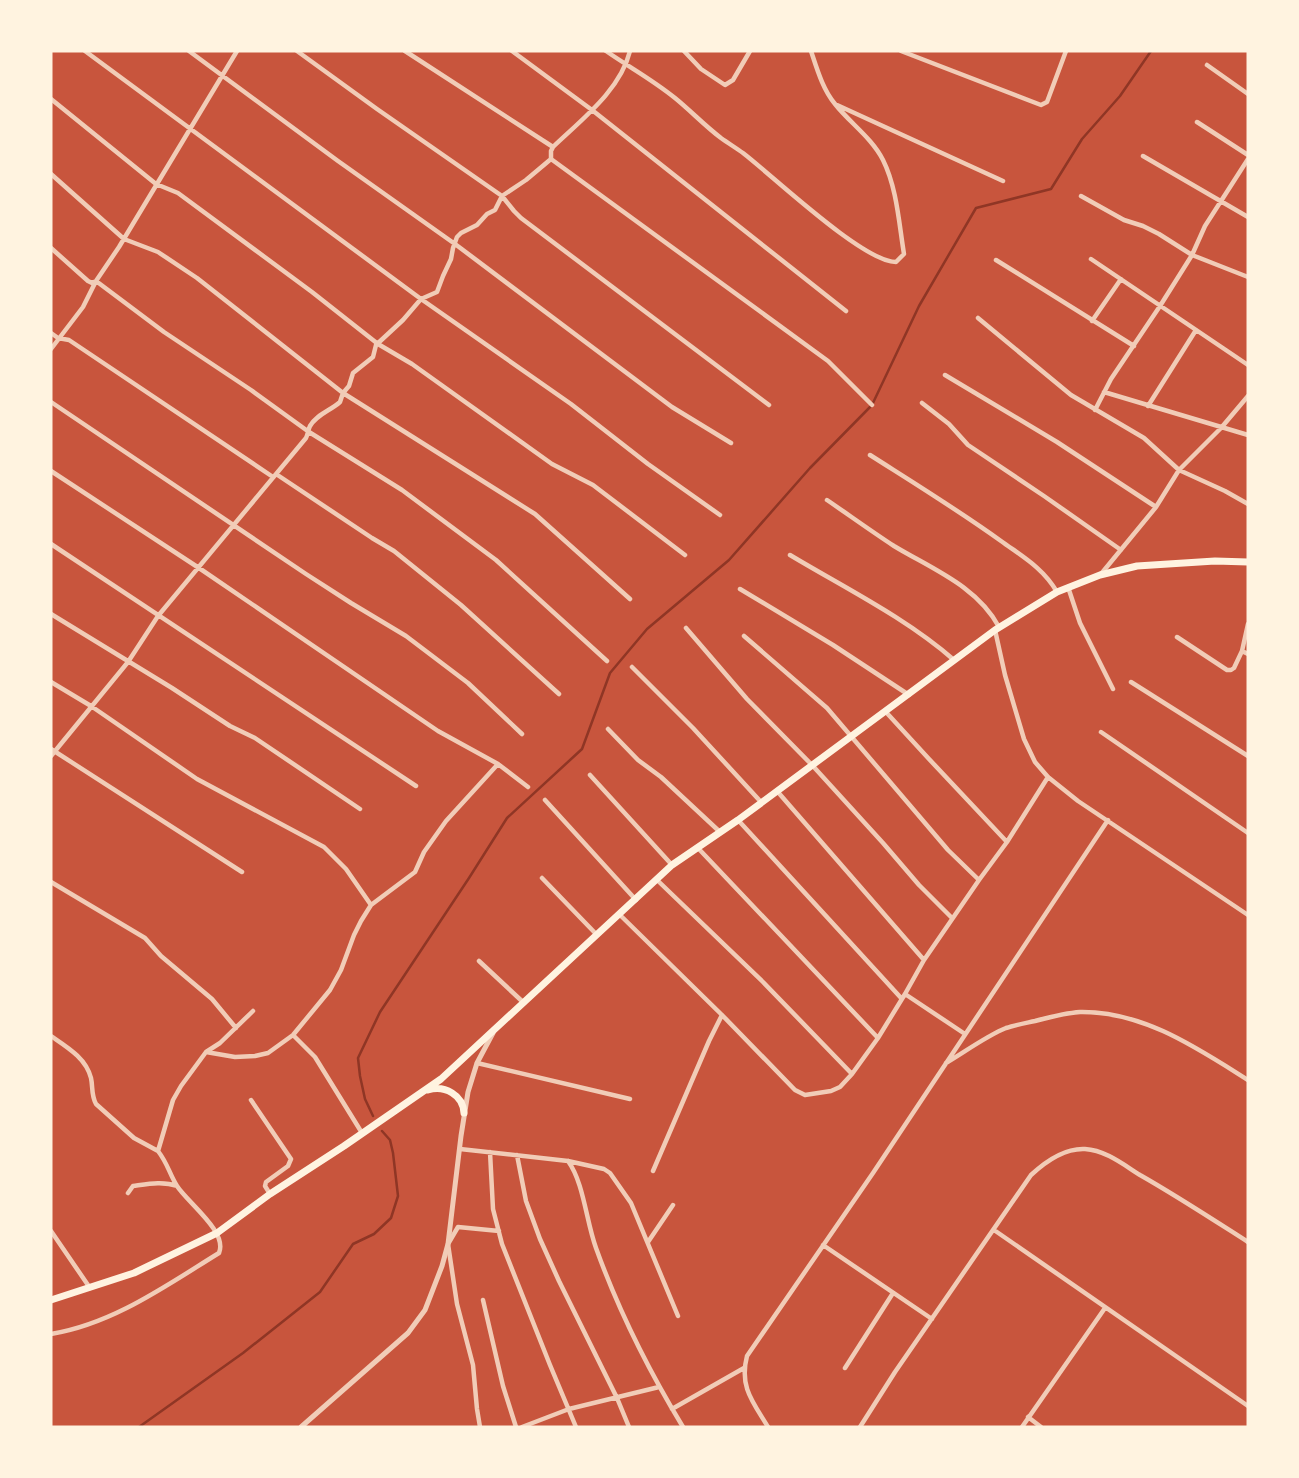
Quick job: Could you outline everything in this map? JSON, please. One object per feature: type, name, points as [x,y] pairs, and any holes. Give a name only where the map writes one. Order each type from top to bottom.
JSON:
[{"type":"highway","points":[[51,1300],[134,1273],[217,1233],[270,1194],[440,1079],[672,865],[738,820],[997,629],[1057,592],[1100,575],[1137,566],[1215,560],[1248,562]]},
{"type":"highway","points":[[421,1092],[436,1088],[447,1090],[460,1099],[464,1106],[464,1114]]},
{"type":"street","points":[[85,51],[422,299],[571,404],[648,464],[720,515]]},
{"type":"street","points":[[189,51],[338,161],[455,244],[664,401],[730,443]]},
{"type":"street","points":[[51,349],[83,308],[96,281],[124,239],[237,51]]},
{"type":"street","points":[[297,51],[377,110],[502,196],[521,218],[769,404]]},
{"type":"street","points":[[405,51],[553,147]]},
{"type":"street","points":[[512,51],[592,110],[846,311]]},
{"type":"street","points":[[606,51],[675,98],[720,137],[744,153],[841,234],[861,248],[891,262],[896,262],[904,254],[891,183],[882,159],[834,103],[824,85],[812,51]]},
{"type":"street","points":[[242,872],[52,752],[128,662],[158,616],[306,438],[310,426],[319,415],[340,402],[342,393],[349,386],[355,370],[373,357],[375,346],[422,299],[437,292],[451,260],[457,238],[461,233],[477,225],[487,214],[495,210],[502,196],[526,180],[551,159],[553,147],[592,110],[612,87],[626,66],[630,51]]},
{"type":"street","points":[[684,51],[701,69],[725,85],[733,80],[750,51]]},
{"type":"street","points":[[900,51],[1041,105],[1048,102],[1066,51]]},
{"type":"street","points":[[1207,65],[1248,94]]},
{"type":"street","points":[[51,99],[156,184],[178,193],[312,292],[378,344],[412,364],[535,450],[552,464],[593,486],[685,555]]},
{"type":"street","points":[[834,103],[1003,181]]},
{"type":"street","points":[[1198,122],[1248,155]]},
{"type":"street","points":[[1144,156],[1248,218]]},
{"type":"street","points":[[551,159],[828,361],[872,405]]},
{"type":"street","points":[[1095,410],[1115,371],[1134,346],[1192,255],[1205,226],[1248,159]]},
{"type":"street","points":[[51,174],[124,239],[158,252],[197,278],[342,393],[535,514],[630,599]]},
{"type":"street","points":[[1082,196],[1124,220],[1159,234],[1192,255],[1248,277]]},
{"type":"street","points":[[51,248],[88,281],[92,283],[96,281]]},
{"type":"street","points":[[1091,258],[1248,365]]},
{"type":"street","points":[[996,260],[1134,346]]},
{"type":"street","points":[[1092,321],[1122,279]]},
{"type":"street","points":[[96,281],[172,337],[309,432],[402,490],[496,560],[607,661]]},
{"type":"street","points":[[978,318],[1071,395],[1144,438],[1179,470],[1248,504]]},
{"type":"street","points":[[1148,406],[1196,330]]},
{"type":"street","points":[[51,333],[58,338],[69,340],[394,551],[461,605],[559,694]]},
{"type":"street","points":[[945,375],[1057,442],[1156,507]]},
{"type":"street","points":[[1104,392],[1248,435]]},
{"type":"street","points":[[1100,575],[1156,507],[1179,470],[1221,428],[1248,396]]},
{"type":"street","points":[[51,402],[233,526],[351,603],[406,636],[468,683],[522,734]]},
{"type":"street","points":[[922,403],[949,424],[968,445],[1121,550]]},
{"type":"street","points":[[870,454],[942,500],[1032,564],[1048,577],[1057,592]]},
{"type":"street","points":[[51,471],[199,568],[438,731],[498,764],[528,787]]},
{"type":"street","points":[[827,500],[894,546],[962,586],[994,618],[1005,675],[1024,739],[1035,762],[1048,777],[1078,801],[1248,915]]},
{"type":"street","points":[[51,544],[90,568],[158,616],[416,786]]},
{"type":"street","points":[[790,556],[911,627],[954,660]]},
{"type":"street","points":[[1068,587],[1080,624],[1113,689]]},
{"type":"street","points":[[740,589],[833,645],[909,695]]},
{"type":"street","points":[[51,614],[230,726],[254,738],[360,809]]},
{"type":"street","points":[[1177,637],[1227,670],[1231,670],[1234,668],[1242,651],[1248,624]]},
{"type":"street","points":[[686,628],[747,699],[812,765],[883,842],[918,885],[952,918]]},
{"type":"street","points":[[744,636],[827,708],[948,850],[979,880]]},
{"type":"street","points":[[1242,651],[1248,654]]},
{"type":"street","points":[[632,667],[693,728],[761,802]]},
{"type":"street","points":[[51,682],[91,706],[197,779],[324,847],[346,869],[371,905]]},
{"type":"street","points":[[1131,682],[1248,756]]},
{"type":"street","points":[[886,711],[928,760],[1008,842]]},
{"type":"street","points":[[608,729],[638,760],[661,776],[720,832]]},
{"type":"street","points":[[1101,732],[1248,833]]},
{"type":"street","points":[[206,1052],[235,1057],[255,1056],[268,1053],[293,1035],[330,990],[341,970],[357,928],[371,905],[415,872],[424,852],[446,822],[498,764]]},
{"type":"street","points":[[590,775],[672,865]]},
{"type":"street","points":[[620,914],[795,1090],[805,1095],[832,1091],[840,1087],[852,1074],[878,1038],[904,997],[924,960],[979,880],[1008,842],[1048,777]]},
{"type":"street","points":[[777,791],[924,960]]},
{"type":"street","points":[[545,800],[636,900]]},
{"type":"street","points":[[738,820],[904,997],[964,1034]]},
{"type":"street","points":[[768,1427],[748,1394],[744,1381],[744,1368],[747,1356],[1108,820]]},
{"type":"street","points":[[697,847],[878,1038]]},
{"type":"street","points":[[542,878],[597,935]]},
{"type":"street","points":[[656,879],[763,982],[852,1074]]},
{"type":"street","points":[[51,882],[145,938],[161,956],[212,999],[236,1028]]},
{"type":"street","points":[[479,961],[524,1002]]},
{"type":"street","points":[[158,1151],[173,1100],[184,1080],[206,1052],[220,1043],[253,1011]]},
{"type":"street","points":[[945,1063],[1005,1028],[1053,1016],[1079,1012],[1110,1014],[1135,1019],[1210,1056],[1248,1080]]},
{"type":"street","points":[[653,1170],[722,1015]]},
{"type":"street","points":[[300,1427],[408,1333],[425,1310],[442,1266],[448,1244],[468,1092],[478,1063],[494,1031]]},
{"type":"street","points":[[293,1035],[315,1057],[362,1133]]},
{"type":"street","points":[[51,1036],[73,1051],[84,1064],[90,1074],[93,1098],[105,1113],[134,1138],[158,1151],[167,1163],[177,1186],[217,1233],[221,1243],[219,1253],[142,1299],[92,1323],[51,1334]]},
{"type":"street","points":[[478,1063],[630,1099]]},
{"type":"street","points":[[251,1100],[291,1159],[288,1166],[266,1182],[265,1186],[270,1194]]},
{"type":"street","points":[[460,1149],[568,1161],[610,1172],[632,1204],[678,1316]]},
{"type":"street","points":[[860,1427],[1032,1175],[1042,1164],[1070,1150],[1087,1149],[1106,1155],[1187,1202],[1248,1242]]},
{"type":"street","points":[[490,1152],[493,1209],[499,1231],[512,1270],[576,1427]]},
{"type":"street","points":[[517,1155],[526,1201],[540,1239],[617,1398],[629,1427]]},
{"type":"street","points":[[568,1161],[577,1177],[595,1247],[638,1348],[683,1427]]},
{"type":"street","points":[[128,1193],[133,1186],[152,1183],[177,1186]]},
{"type":"street","points":[[648,1242],[673,1205]]},
{"type":"street","points":[[480,1427],[473,1364],[457,1304],[448,1244],[458,1227],[499,1231]]},
{"type":"street","points":[[994,1230],[1248,1406]]},
{"type":"street","points":[[51,1231],[90,1288]]},
{"type":"street","points":[[823,1245],[932,1319]]},
{"type":"street","points":[[845,1368],[893,1293]]},
{"type":"street","points":[[483,1300],[503,1386],[516,1427]]},
{"type":"street","points":[[1022,1427],[1105,1308]]},
{"type":"street","points":[[672,1409],[744,1368]]},
{"type":"street","points":[[522,1427],[569,1409],[659,1387]]},
{"type":"street","points":[[1028,1417],[1041,1427]]},
{"type":"waterway","points":[[373,1116],[365,1099],[358,1058],[380,1012],[507,818],[582,749],[610,673],[647,629],[729,560],[810,468],[872,405],[919,306],[976,208],[1051,189],[1082,139],[1120,96],[1151,51]]},
{"type":"waterway","points":[[139,1427],[243,1353],[320,1292],[353,1244],[374,1234],[391,1218],[398,1196],[390,1140],[382,1131]]}]
